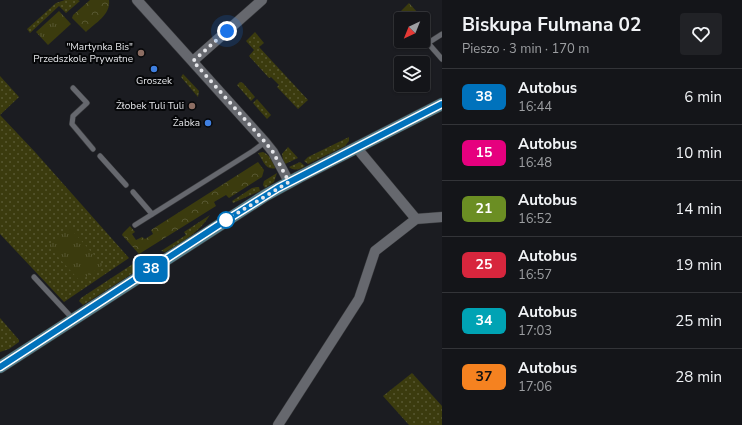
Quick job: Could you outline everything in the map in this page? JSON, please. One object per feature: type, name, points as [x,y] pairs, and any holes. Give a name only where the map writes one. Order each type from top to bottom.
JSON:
[{"type":"street","points":[[137,0],[265,142],[273,152],[289,182]]},
{"type":"street","points":[[193,61],[262,0]]},
{"type":"street","points":[[0,367],[217,226],[289,182],[442,104]]},
{"type":"street","points":[[358,146],[361,153],[416,218]]},
{"type":"street","points":[[278,425],[359,299],[375,251],[416,218],[442,217]]},
{"type":"lane","points":[[442,34],[428,43],[442,58]]},
{"type":"lane","points":[[73,88],[86,103],[73,116],[72,124],[93,149]]},
{"type":"lane","points":[[135,224],[253,151],[265,142]]},
{"type":"lane","points":[[100,156],[126,185]]},
{"type":"lane","points":[[133,192],[152,214]]},
{"type":"lane","points":[[34,277],[73,320]]},
{"type":"green space","points":[[65,0],[80,1],[66,13],[59,6],[30,33],[27,29],[56,3]]},
{"type":"green space","points":[[90,0],[109,0],[109,5],[108,10],[102,18],[86,32],[72,18],[73,15]]},
{"type":"green space","points":[[409,3],[417,12],[400,12]]},
{"type":"green space","points":[[59,11],[71,24],[48,45],[36,32]]},
{"type":"green space","points":[[255,32],[264,43],[259,47],[308,100],[298,109],[277,87],[279,85],[271,77],[269,78],[249,56],[254,50],[246,41]]},
{"type":"green space","points":[[183,74],[199,91],[198,97],[181,77]]},
{"type":"green space","points":[[0,76],[19,97],[0,115]]},
{"type":"green space","points":[[240,82],[243,83],[255,97],[251,101],[237,85]]},
{"type":"green space","points":[[257,99],[271,115],[267,119],[253,103]]},
{"type":"green space","points":[[0,115],[35,152],[129,258],[64,302],[0,234]]},
{"type":"green space","points":[[349,137],[349,141],[345,146],[308,164],[304,161],[308,157]]},
{"type":"green space","points":[[288,147],[298,158],[285,164],[282,154]]},
{"type":"green space","points":[[263,152],[269,157],[276,168],[269,168],[265,164],[258,153]]},
{"type":"green space","points":[[258,162],[264,170],[262,177],[229,198],[226,195],[214,202],[216,206],[139,254],[122,235],[130,226],[135,232],[132,234],[136,240],[142,237],[145,239],[153,234],[151,230]]},
{"type":"green space","points":[[300,162],[305,166],[297,170],[289,167]]},
{"type":"green space","points":[[277,173],[274,182],[265,188],[263,185],[264,181]]},
{"type":"green space","points":[[259,187],[260,191],[233,203],[232,201],[252,188]]},
{"type":"green space","points":[[210,215],[201,227],[190,236],[165,252],[161,251],[186,235],[184,232]]},
{"type":"green space","points":[[69,227],[103,265],[80,281],[48,246]]},
{"type":"green space","points":[[145,256],[148,259],[147,264],[83,305],[79,301],[81,298]]},
{"type":"green space","points":[[0,318],[19,340],[19,342],[9,349],[0,352]]},
{"type":"green space","points":[[412,373],[442,406],[442,425],[409,425],[383,396]]},
{"type":"bus line","name":"38","points":[[0,367],[278,188],[442,104]]},
{"type":"place","name":"\"Martynka Bis\" Przedszkole Prywatne","points":[[141,53]]},
{"type":"place","name":"Groszek","points":[[154,69]]},
{"type":"place","name":"Żłobek Tuli Tuli","points":[[192,106]]},
{"type":"place","name":"Żabka","points":[[208,123]]},
{"type":"route","points":[[226,220],[289,182],[273,152],[193,61],[227,31]]}]
